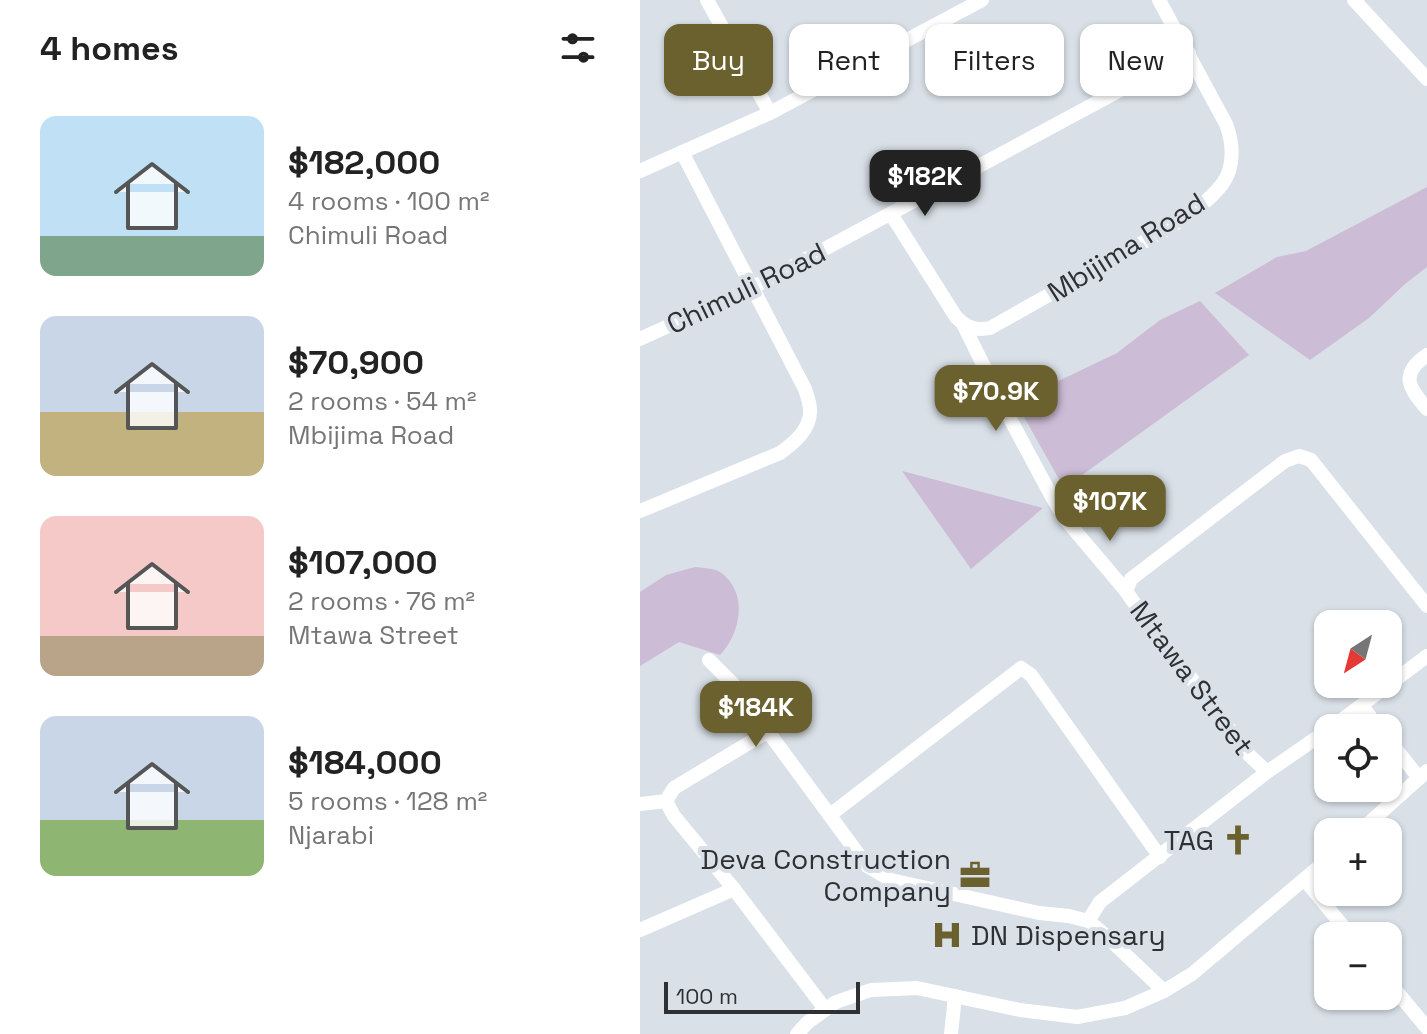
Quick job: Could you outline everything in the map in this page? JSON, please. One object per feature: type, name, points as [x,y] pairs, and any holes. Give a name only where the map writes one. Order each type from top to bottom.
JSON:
[{"type":"street","points":[[707,0],[770,113]]},
{"type":"street","points":[[640,171],[770,113],[982,0]]},
{"type":"street","name":"Mbijima Road","points":[[1159,0],[1173,24]]},
{"type":"street","points":[[1354,0],[1427,79]]},
{"type":"street","name":"Mbijima Road","points":[[963,324],[981,330],[990,328],[1160,232],[1207,200],[1225,181],[1231,166],[1231,136],[1193,61]]},
{"type":"street","name":"Chimuli Road","points":[[640,339],[752,288],[1109,96]]},
{"type":"street","points":[[640,511],[780,453],[794,443],[807,424],[810,410],[805,389],[682,152]]},
{"type":"street","points":[[891,214],[963,324],[1008,415],[1066,520],[1126,591]]},
{"type":"street","points":[[1427,355],[1412,368],[1409,382],[1427,409]]},
{"type":"street","name":"Mtawa Street","points":[[1314,739],[1267,772],[1249,755],[1126,591],[1131,579],[1285,461],[1299,456],[1311,460],[1427,606]]},
{"type":"street","name":"Mtawa Street","points":[[1351,714],[1427,656]]},
{"type":"street","points":[[709,660],[733,684],[867,866],[891,880],[1088,921],[1164,991]]},
{"type":"street","points":[[830,815],[1021,668],[1031,675],[1160,857]]},
{"type":"street","points":[[1362,706],[1368,714]]},
{"type":"street","points":[[666,801],[674,788],[767,732]]},
{"type":"street","points":[[1375,818],[1423,775],[1402,753]]},
{"type":"street","points":[[1088,921],[1100,902],[1267,772]]},
{"type":"street","points":[[640,804],[666,801]]},
{"type":"street","points":[[666,801],[674,816],[825,1009]]},
{"type":"street","points":[[797,1034],[836,1002],[871,990],[917,988],[1020,1010],[1077,1017],[1125,1008],[1164,991],[1192,974],[1314,872]]},
{"type":"street","points":[[1305,880],[1340,922]]},
{"type":"street","points":[[640,930],[734,889]]},
{"type":"street","points":[[951,1034],[955,996]]},
{"type":"street","points":[[1402,998],[1427,1028]]},
{"type":"shaded area","points":[[1427,187],[1427,267],[1369,318],[1310,360],[1215,293],[1277,257],[1306,251]]},
{"type":"shaded area","points":[[1200,301],[1249,355],[1064,488],[1024,417],[1048,386],[1117,353],[1160,320]]},
{"type":"shaded area","points":[[902,471],[1043,508],[971,569]]},
{"type":"shaded area","points":[[695,567],[720,572],[735,590],[739,613],[733,636],[720,655],[679,642],[640,666],[640,592],[666,575]]},
{"type":"place","name":"TAG","points":[[1238,840]]},
{"type":"place","name":"Deva Construction Company","points":[[975,875]]},
{"type":"place","name":"DN Dispensary","points":[[947,935]]}]
